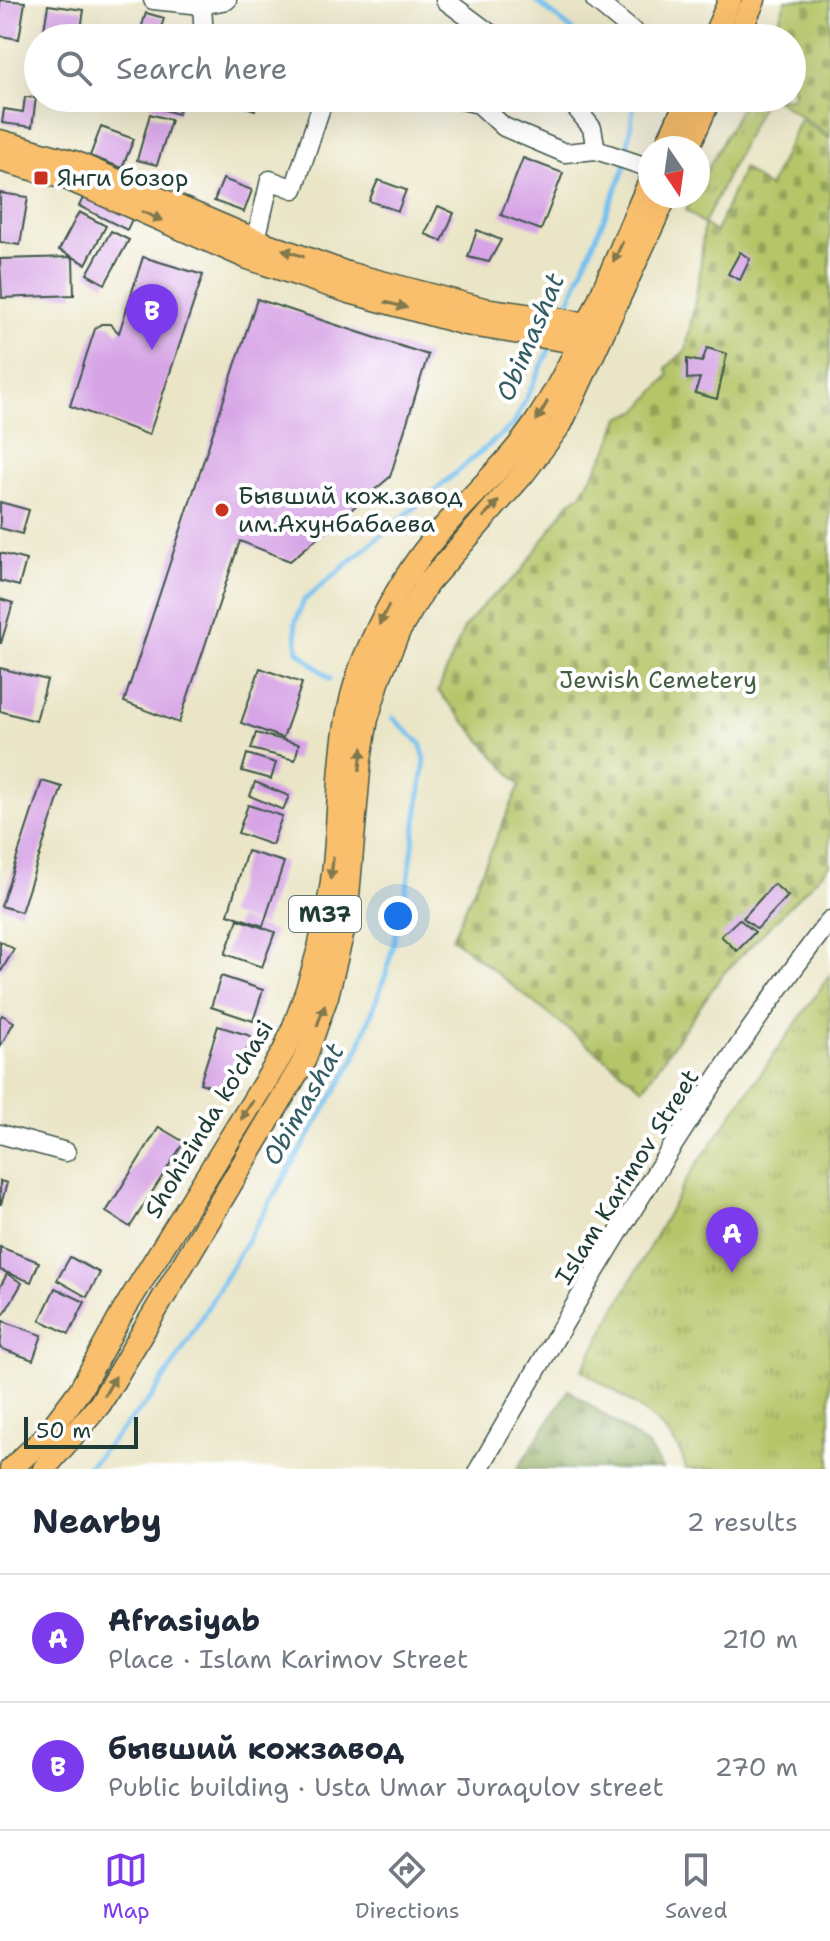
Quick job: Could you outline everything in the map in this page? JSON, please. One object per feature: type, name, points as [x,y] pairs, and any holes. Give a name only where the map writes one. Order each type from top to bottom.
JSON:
[{"type":"main road","points":[[719,24],[730,0]]},
{"type":"main road","points":[[743,24],[754,0]]},
{"type":"main road","points":[[671,136],[682,112]]},
{"type":"main road","points":[[693,136],[704,112]]},
{"type":"main road","points":[[0,141],[74,162],[256,240],[347,273],[592,334]]},
{"type":"main road","points":[[0,160],[68,179],[248,258],[349,292],[465,324],[592,334]]},
{"type":"main road","points":[[592,334],[640,208]]},
{"type":"main road","points":[[592,334],[660,208]]},
{"type":"main road","name":"Shohizinda ko'chasi","points":[[9,1463],[44,1438],[80,1390],[124,1310],[284,1051],[302,1007],[321,942],[333,866],[342,744],[363,663],[405,576],[433,539],[523,441],[592,334]]},
{"type":"main road","name":"Shohizinda ko'chasi","points":[[44,1469],[100,1404],[304,1061],[327,996],[346,919],[360,760],[367,719],[380,676],[399,631],[427,584],[548,443],[572,403],[592,334]]},
{"type":"street","points":[[153,0],[202,5],[227,0]]},
{"type":"street","points":[[445,0],[477,24]]},
{"type":"street","points":[[595,0],[624,24]]},
{"type":"street","points":[[202,5],[203,24]]},
{"type":"street","points":[[256,240],[270,180],[294,189],[319,112]]},
{"type":"street","points":[[488,112],[504,127],[565,153],[601,150],[638,164]]},
{"type":"street","points":[[579,112],[592,128],[601,150]]},
{"type":"street","name":"Islam Karimov Street","points":[[479,1469],[544,1355],[742,1039],[830,920]]},
{"type":"street","points":[[0,1134],[66,1152]]},
{"type":"green space","points":[[786,0],[830,0],[830,136],[795,112],[806,112],[806,24],[777,24]]},
{"type":"green space","points":[[738,112],[758,112],[704,224],[686,210],[710,208],[710,165]]},
{"type":"green space","name":"Jewish Cemetery","points":[[800,119],[830,139],[830,865],[723,974],[643,1088],[452,938],[520,785],[438,691],[464,628],[484,604],[520,573],[569,503],[581,494],[608,449],[620,418],[639,410],[669,375],[666,368],[686,350],[700,273],[704,224],[716,232],[743,168],[769,188]]},
{"type":"green space","points":[[830,975],[830,1469],[686,1469],[671,1438],[658,1424],[644,1411],[582,1370],[688,1177]]},
{"type":"green space","points":[[569,1390],[648,1446],[662,1469],[517,1469]]},
{"type":"building","points":[[0,0],[25,2],[19,39],[0,36]]},
{"type":"building","points":[[48,5],[84,10],[82,24],[45,24]]},
{"type":"building","points":[[146,13],[164,18],[162,24],[142,24]]},
{"type":"building","points":[[24,104],[24,112],[34,112],[32,127],[2,123],[4,109],[23,112]]},
{"type":"building","points":[[150,114],[171,120],[157,165],[137,160]]},
{"type":"building","points":[[101,127],[134,139],[122,168],[90,156]]},
{"type":"building","points":[[523,158],[563,173],[541,230],[501,215]]},
{"type":"building","points":[[223,179],[252,190],[244,212],[214,201]]},
{"type":"building","points":[[378,180],[406,190],[398,211],[369,201]]},
{"type":"building","points":[[0,193],[28,197],[20,245],[0,242]]},
{"type":"building","points":[[84,196],[132,219],[127,230],[79,206]]},
{"type":"building","points":[[438,206],[454,213],[442,241],[425,234]]},
{"type":"building","points":[[79,212],[106,226],[86,264],[59,250]]},
{"type":"building","points":[[477,230],[501,240],[489,262],[468,257]]},
{"type":"building","points":[[111,231],[129,240],[105,284],[87,274]]},
{"type":"building","points":[[740,252],[750,259],[740,280],[728,274]]},
{"type":"building","points":[[73,257],[74,295],[2,298],[0,259]]},
{"type":"building","points":[[143,257],[203,275],[149,435],[70,406],[95,329],[101,324],[110,324],[119,333]]},
{"type":"building","points":[[257,299],[428,355],[390,477],[290,561],[240,541],[179,723],[124,702]]},
{"type":"building","points":[[707,348],[727,354],[717,399],[695,393],[700,378],[687,379],[687,359],[702,362]]},
{"type":"building","points":[[0,502],[29,510],[22,534],[0,528]]},
{"type":"building","points":[[0,553],[26,560],[19,586],[0,581]]},
{"type":"building","points":[[0,599],[13,603],[1,643],[0,643]]},
{"type":"building","points":[[0,668],[47,680],[36,721],[0,711]]},
{"type":"building","points":[[260,668],[302,683],[283,738],[241,723]]},
{"type":"building","points":[[256,733],[299,744],[295,760],[251,749]]},
{"type":"building","points":[[247,754],[276,763],[271,779],[242,771]]},
{"type":"building","points":[[42,781],[62,787],[21,912],[1,906]]},
{"type":"building","points":[[255,782],[289,796],[283,810],[250,796]]},
{"type":"building","points":[[248,805],[282,816],[272,845],[238,833]]},
{"type":"building","points":[[247,851],[284,862],[263,926],[228,914]]},
{"type":"building","points":[[774,884],[788,896],[757,929],[743,918]]},
{"type":"building","points":[[238,919],[275,932],[262,967],[225,954]]},
{"type":"building","points":[[739,919],[755,932],[737,951],[721,936]]},
{"type":"building","points":[[0,941],[14,949],[0,973]]},
{"type":"building","points":[[221,976],[263,990],[253,1021],[211,1007]]},
{"type":"building","points":[[2,1015],[14,1022],[0,1047],[0,1018]]},
{"type":"building","points":[[218,1026],[251,1036],[233,1093],[200,1083]]},
{"type":"building","points":[[159,1127],[184,1142],[130,1227],[106,1212]]},
{"type":"building","points":[[0,1181],[7,1183],[1,1204],[0,1204]]},
{"type":"building","points":[[0,1247],[39,1262],[31,1282],[0,1270]]},
{"type":"building","points":[[70,1257],[100,1273],[87,1297],[57,1280]]},
{"type":"building","points":[[7,1274],[22,1283],[4,1314],[0,1312],[0,1287]]},
{"type":"building","points":[[55,1288],[85,1302],[69,1334],[40,1320]]},
{"type":"building","points":[[3,1321],[42,1335],[33,1360],[0,1348]]},
{"type":"waterway","name":"Obimashat","points":[[535,0],[565,24]]},
{"type":"waterway","name":"Obimashat","points":[[563,316],[624,170],[633,112]]},
{"type":"waterway","name":"Obimashat","points":[[330,679],[298,651],[295,623],[304,600],[514,424],[552,344]]},
{"type":"waterway","name":"Obimashat","points":[[86,1469],[151,1398],[177,1359],[355,1058],[386,974],[408,882],[425,759],[420,743],[393,718]]},
{"type":"place","name":"Янги бозор","points":[[41,178]]},
{"type":"place","name":"бывший кожзавод","points":[[152,350]]},
{"type":"place","name":"Бывший кож.завод им.Ахунбабаева","points":[[222,510]]},
{"type":"place","name":"Afrasiyab","points":[[732,1273]]}]
